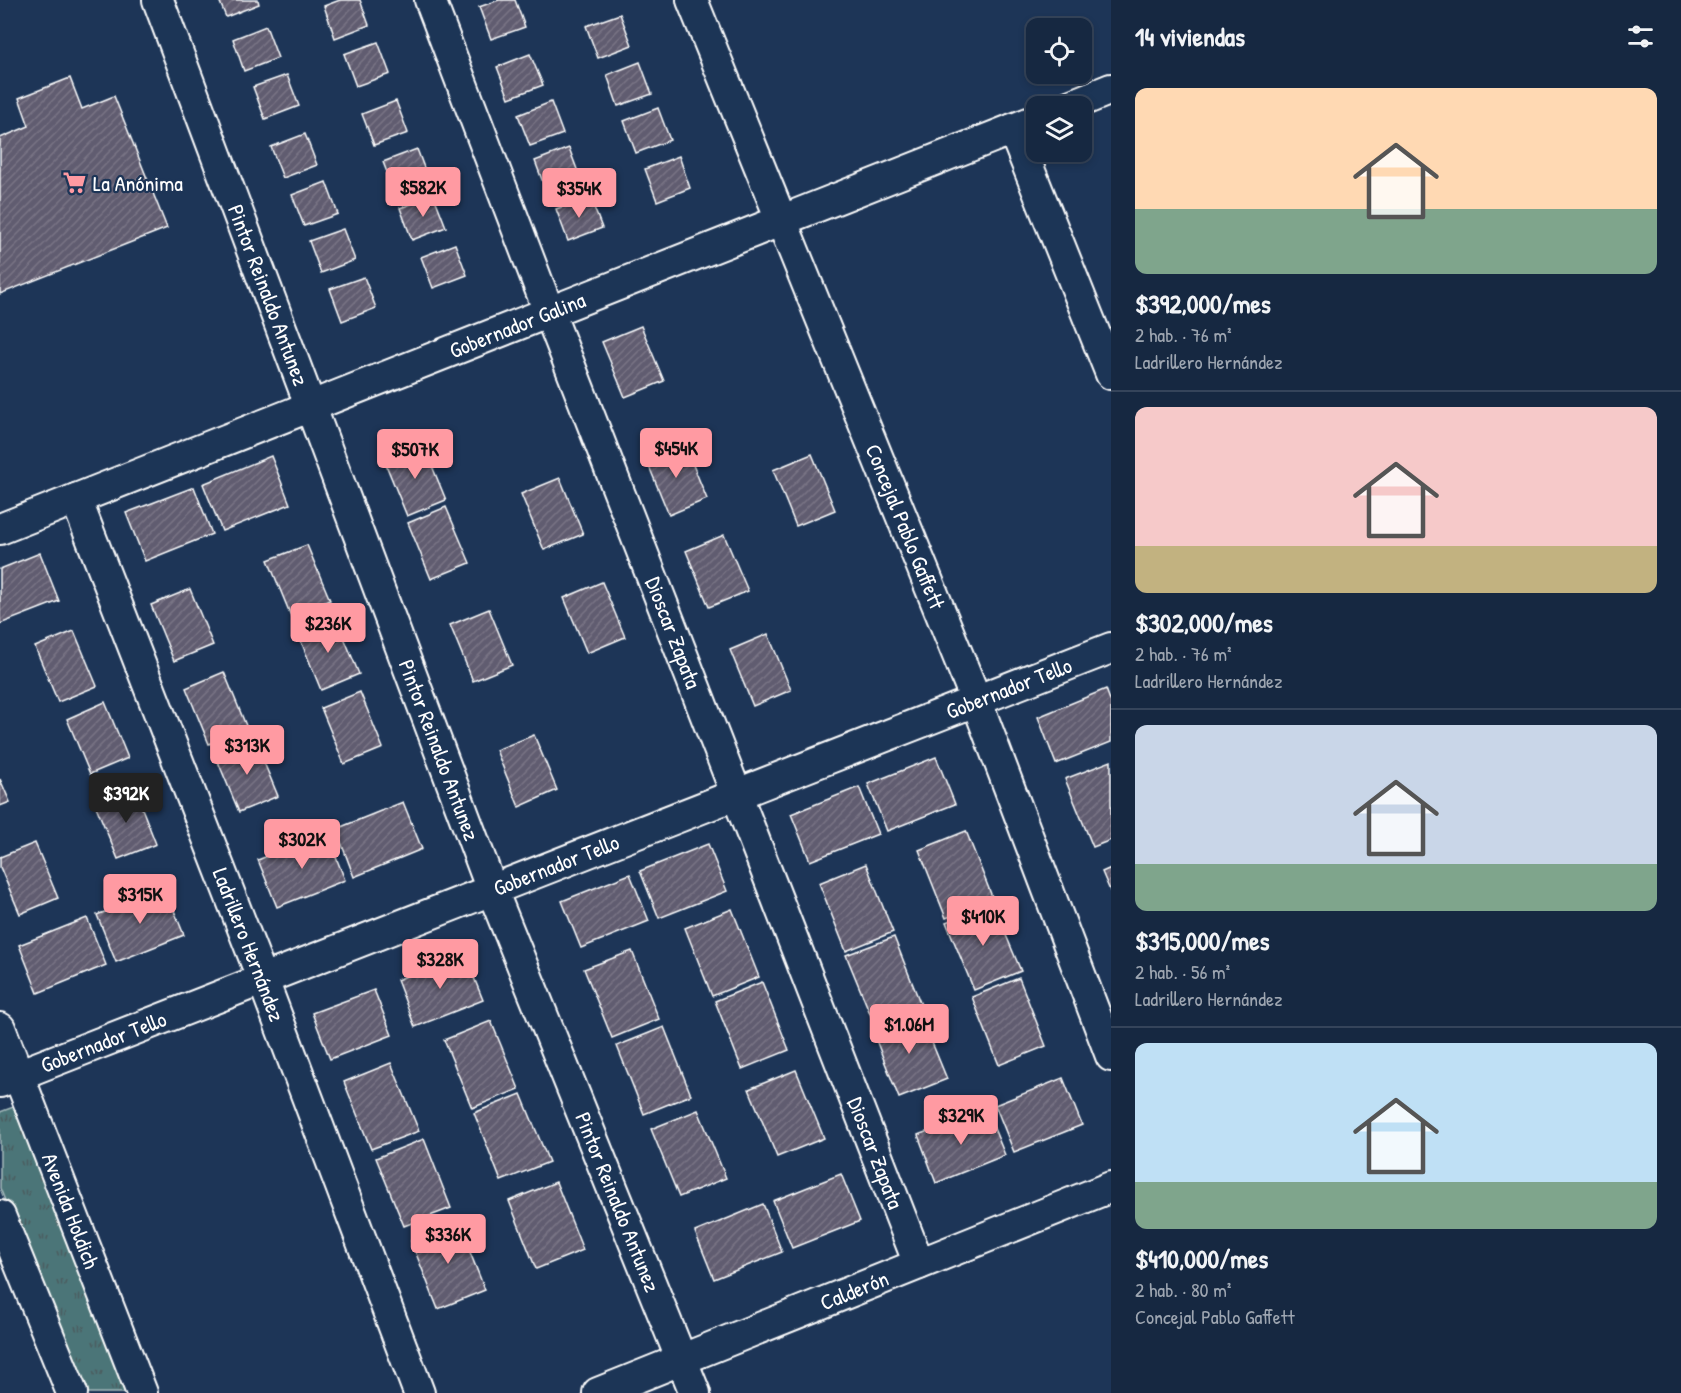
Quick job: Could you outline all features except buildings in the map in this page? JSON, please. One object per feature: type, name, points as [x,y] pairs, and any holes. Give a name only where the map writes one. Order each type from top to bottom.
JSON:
[{"type":"street","name":"Pintor Reinaldo Antunez","points":[[158,0],[492,890],[695,1393]]},
{"type":"street","name":"Dioscar Zapata","points":[[430,0],[919,1264]]},
{"type":"street","name":"Concejal Pablo Gaffett","points":[[692,0],[976,700],[1111,1056]]},
{"type":"street","points":[[1092,97],[1111,89]]},
{"type":"street","name":"Gobernador Galina","points":[[0,529],[1025,124]]},
{"type":"street","points":[[1025,124],[1111,374]]},
{"type":"street","name":"Ladrillero Hernández","points":[[76,499],[263,980],[419,1393]]},
{"type":"street","name":"Gobernador Tello","points":[[9,1079],[1111,648]]},
{"type":"street","name":"Avenida Holdich","points":[[0,1028],[9,1079],[142,1393]]},
{"type":"street","name":"Calderón","points":[[598,1393],[1111,1187]]},
{"type":"street","points":[[0,1216],[72,1393]]},
{"type":"green space","points":[[19,1105],[135,1393],[82,1393],[0,1188],[0,1112]]},
{"type":"place","name":"La Anónima","points":[[75,183]]}]
